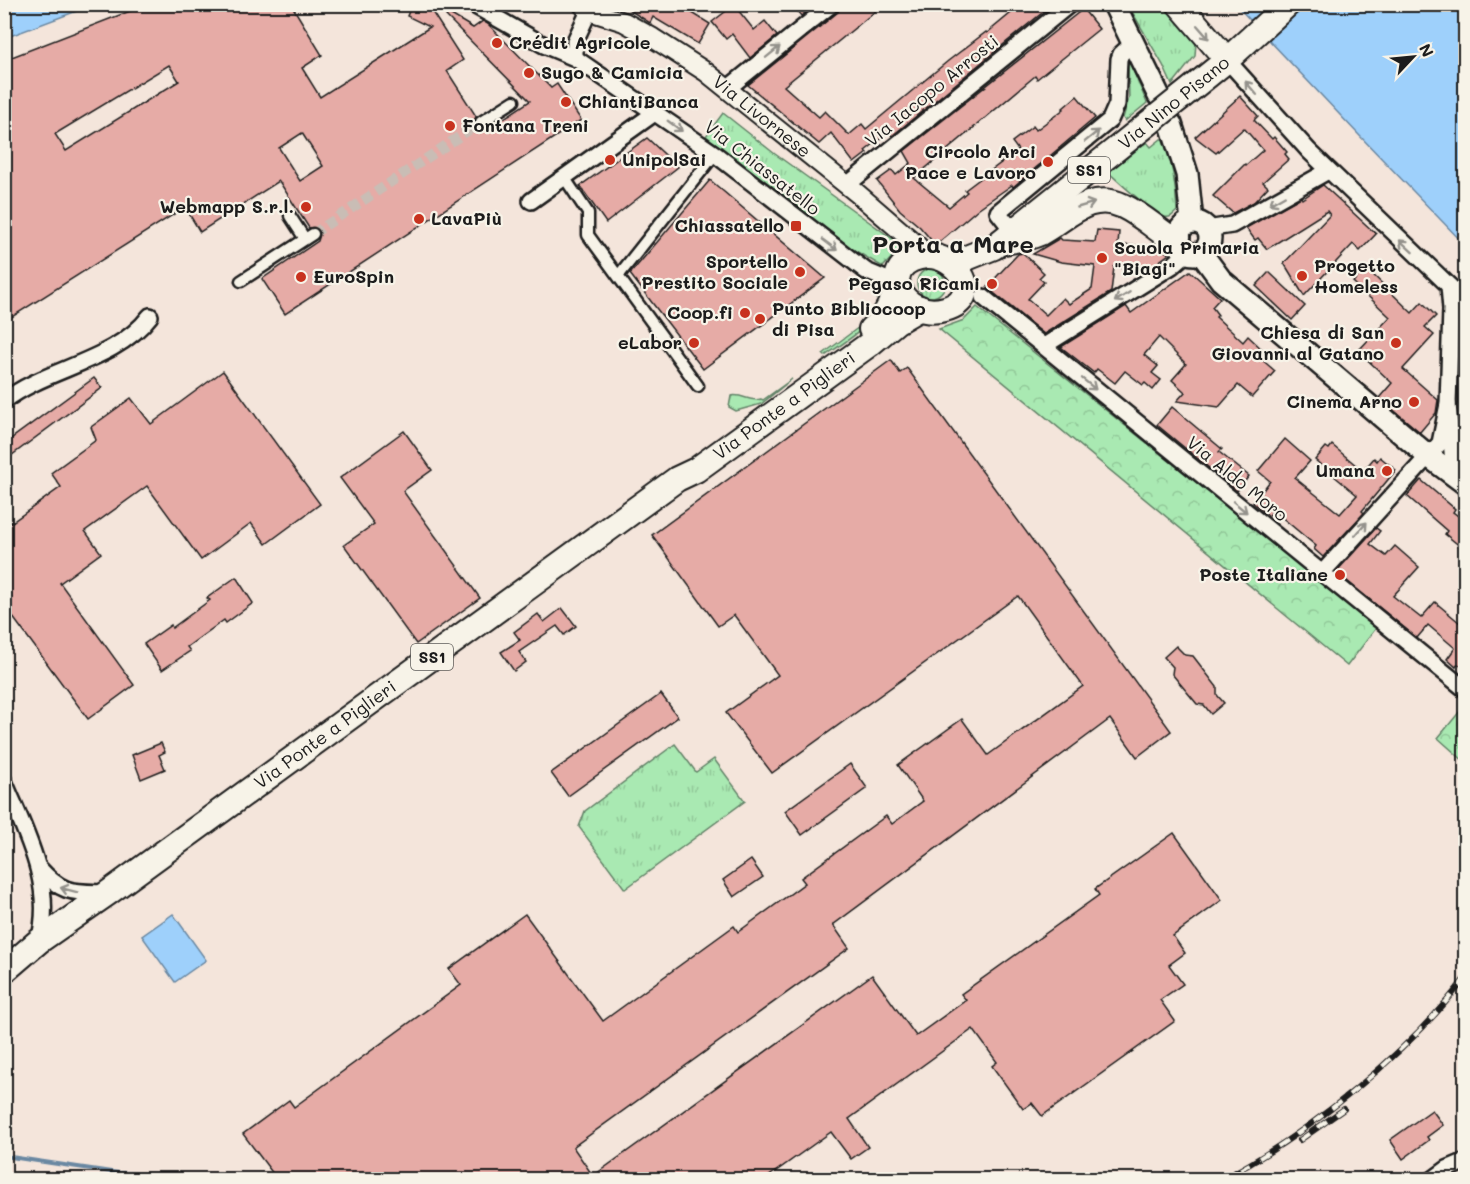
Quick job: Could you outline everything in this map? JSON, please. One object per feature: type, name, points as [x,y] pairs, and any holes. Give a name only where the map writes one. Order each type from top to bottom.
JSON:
[{"type":"main road","points":[[1179,4],[1227,60]]},
{"type":"main road","name":"Via Nino Pisano","points":[[949,262],[969,257],[1002,240],[1161,123],[1169,97],[1227,60],[1288,4]]},
{"type":"main road","points":[[1120,11],[1134,42],[1169,97]]},
{"type":"main road","points":[[1161,123],[1187,174],[1193,239],[1221,280],[1422,461],[1460,480]]},
{"type":"main road","points":[[1002,240],[1036,234],[1076,208],[1102,202],[1124,206],[1169,237],[1193,239]]},
{"type":"main road","name":"Via Nino Pisano","points":[[974,291],[1002,240]]},
{"type":"main road","points":[[920,308],[908,302],[898,287],[898,275],[905,264],[916,257],[936,256],[949,262],[962,274],[974,291]]},
{"type":"main road","name":"Via Ponte a Piglieri","points":[[677,479],[690,464],[714,445],[875,326],[885,314],[898,287]]},
{"type":"main road","name":"SS1","points":[[920,308],[936,310],[953,306],[974,291]]},
{"type":"main road","name":"Via Ponte a Piglieri","points":[[4,971],[39,941],[677,479],[696,470],[896,322],[920,308]]},
{"type":"street","name":"Via Chiassatello","points":[[472,4],[544,45],[575,58],[715,154],[860,267],[898,287]]},
{"type":"street","points":[[727,89],[832,4]]},
{"type":"street","name":"Via Iacopo Arrosti","points":[[847,185],[1070,4]]},
{"type":"street","points":[[575,58],[575,41],[586,8]]},
{"type":"street","name":"Via Livornese","points":[[586,8],[624,22],[692,62],[847,185],[917,245],[926,256]]},
{"type":"street","name":"Via Nino Pisano","points":[[1002,240],[998,212],[1110,120],[1116,110],[1119,59],[1121,54],[1134,42]]},
{"type":"street","points":[[1227,60],[1328,171],[1466,302]]},
{"type":"street","points":[[480,122],[514,101]]},
{"type":"street","points":[[531,201],[656,112]]},
{"type":"street","points":[[619,275],[715,154]]},
{"type":"street","points":[[1044,346],[1172,266],[1193,239],[1232,225],[1328,171]]},
{"type":"street","points":[[564,177],[588,213],[588,235],[698,386]]},
{"type":"street","points":[[241,281],[309,236],[290,216]]},
{"type":"street","points":[[1322,573],[1441,440],[1448,404],[1451,309],[1449,286]]},
{"type":"street","name":"Via Aldo Moro","points":[[974,291],[1466,690]]},
{"type":"street","points":[[4,401],[118,344],[138,330],[150,316]]},
{"type":"street","points":[[1448,404],[1460,480]]},
{"type":"street","points":[[4,781],[39,867],[45,912],[39,941]]},
{"type":"street","points":[[39,867],[57,886],[68,891],[108,893]]},
{"type":"street","points":[[1432,1179],[1447,1169],[1466,1161]]},
{"type":"green space","points":[[1131,5],[1164,5],[1196,42],[1195,56],[1172,85],[1131,10]]},
{"type":"green space","points":[[1130,63],[1147,103],[1125,121],[1123,118],[1129,98],[1128,64]]},
{"type":"green space","points":[[723,113],[775,154],[904,247],[883,267],[854,250],[706,136]]},
{"type":"green space","points":[[1164,139],[1169,156],[1176,192],[1177,211],[1169,217],[1153,210],[1108,172],[1146,141],[1151,147]]},
{"type":"green space","points":[[931,269],[941,273],[945,283],[941,293],[931,297],[921,293],[917,283],[921,273]]},
{"type":"green space","points":[[861,277],[879,281],[888,289],[888,299],[871,322],[825,356],[823,354],[867,321],[881,304]]},
{"type":"green space","points":[[977,307],[1377,627],[1347,666],[939,329],[964,320]]},
{"type":"green space","points":[[792,379],[761,404],[736,411],[729,407],[731,396],[763,400]]},
{"type":"green space","points":[[1465,705],[1465,762],[1438,738]]},
{"type":"green space","points":[[675,744],[696,772],[714,759],[745,801],[625,889],[579,827],[585,811]]},
{"type":"water","points":[[5,4],[93,4],[93,5],[5,38]]},
{"type":"water","points":[[1236,5],[1465,5],[1465,245],[1358,134]]},
{"type":"water","points":[[173,914],[206,960],[175,982],[142,936]]},
{"type":"building","points":[[148,4],[291,4],[322,55],[302,68],[320,97],[430,27],[407,16],[412,4],[427,4],[463,60],[447,71],[476,116],[474,123],[477,128],[486,130],[530,101],[446,16],[448,13],[473,28],[483,21],[488,24],[551,88],[557,84],[581,120],[285,314],[262,279],[318,241],[320,234],[317,228],[309,228],[279,181],[200,232],[185,207],[4,322],[4,189],[10,186],[4,178],[4,60]],"holes":[[[169,65],[179,81],[66,151],[55,134]],[[302,133],[323,166],[300,181],[279,148]]]},
{"type":"building","points":[[620,4],[678,4],[710,24],[698,44],[653,17],[650,23]]},
{"type":"building","points":[[792,4],[816,4],[801,16]]},
{"type":"building","points":[[842,4],[884,4],[784,86],[819,117],[825,111],[849,135],[862,124],[866,129],[1022,4],[1053,4],[892,136],[889,132],[854,163],[831,133],[819,144],[748,85],[838,12]]},
{"type":"building","points":[[734,5],[754,30],[765,21],[777,36],[750,58],[732,34],[726,39],[712,22]]},
{"type":"building","points":[[1083,9],[1099,29],[1037,79],[1035,76],[914,178],[949,207],[967,192],[965,190],[1018,150],[1012,142],[1033,126],[1036,130],[1077,96],[1095,118],[1013,187],[1012,185],[979,208],[938,243],[933,242],[900,210],[877,181],[892,170],[896,175],[911,163],[904,151]]},
{"type":"building","points":[[1240,96],[1258,116],[1254,120],[1272,139],[1274,137],[1287,152],[1285,154],[1289,159],[1263,182],[1268,187],[1254,202],[1233,213],[1213,196],[1245,164],[1263,150],[1244,128],[1216,153],[1195,137]]},
{"type":"building","points":[[647,138],[678,167],[606,223],[580,186]]},
{"type":"building","points":[[710,180],[825,278],[703,369],[630,274]]},
{"type":"building","points":[[1323,185],[1376,234],[1360,251],[1353,244],[1304,296],[1284,263],[1330,215],[1327,211],[1267,249],[1258,238],[1255,240],[1246,228],[1301,197],[1302,199]]},
{"type":"building","points":[[1097,230],[1119,232],[1118,245],[1150,246],[1153,243],[1169,254],[1147,270],[1114,267],[1111,292],[1044,334],[989,289],[988,286],[1000,273],[1018,254],[1023,253],[1044,273],[1039,278],[1044,282],[1028,299],[1046,315],[1063,298],[1069,304],[1092,289],[1095,266],[1061,262],[1033,254],[1060,238],[1095,242]]},
{"type":"building","points":[[1366,268],[1412,313],[1422,302],[1436,316],[1425,327],[1434,335],[1403,369],[1438,400],[1436,413],[1420,432],[1379,398],[1392,383],[1358,351],[1390,317],[1353,282]]},
{"type":"building","points":[[1190,271],[1220,298],[1212,307],[1218,315],[1216,317],[1243,342],[1248,336],[1265,352],[1260,358],[1275,371],[1252,397],[1238,385],[1219,407],[1177,401],[1185,392],[1172,380],[1186,364],[1159,337],[1144,355],[1158,366],[1152,373],[1161,380],[1153,390],[1125,371],[1115,383],[1097,369],[1094,373],[1061,347],[1126,306],[1131,313]]},
{"type":"building","points":[[1269,272],[1305,306],[1292,320],[1256,286]]},
{"type":"building","points":[[891,360],[900,373],[907,368],[1171,731],[1137,757],[1110,719],[833,925],[849,948],[573,1147],[593,1176],[872,975],[916,1036],[966,1000],[961,994],[1099,895],[1095,889],[1174,833],[1222,900],[1173,936],[1185,953],[1169,965],[1183,984],[1160,1000],[1175,1021],[1042,1116],[1032,1103],[1023,1109],[992,1066],[997,1062],[973,1029],[849,1119],[868,1147],[851,1159],[831,1132],[765,1179],[277,1179],[243,1134],[289,1100],[294,1107],[461,985],[449,969],[525,914],[603,1021],[734,926],[738,932],[805,883],[801,878],[886,816],[892,824],[923,801],[898,765],[962,719],[988,755],[1083,686],[1018,596],[772,773],[726,713],[778,675],[734,615],[718,626],[652,535]]},
{"type":"building","points":[[223,371],[320,504],[266,544],[251,523],[201,560],[147,486],[85,531],[101,553],[60,583],[134,685],[88,719],[4,605],[4,528],[61,487],[51,473],[96,440],[91,427],[131,398],[151,424]]},
{"type":"building","points":[[94,378],[102,388],[4,461],[4,444]]},
{"type":"building","points":[[1172,407],[1222,449],[1219,452],[1249,476],[1237,491],[1157,425]]},
{"type":"building","points":[[404,431],[432,470],[403,491],[480,598],[416,644],[344,545],[374,524],[340,478]]},
{"type":"building","points":[[1285,439],[1310,461],[1295,478],[1340,514],[1357,495],[1315,460],[1326,447],[1329,449],[1332,445],[1363,471],[1374,458],[1377,461],[1380,457],[1396,470],[1362,511],[1364,513],[1323,557],[1314,549],[1316,546],[1273,510],[1269,516],[1253,503],[1270,481],[1258,471]]},
{"type":"building","points":[[1421,480],[1455,509],[1453,512],[1466,522],[1466,551],[1445,534],[1447,531],[1407,496]]},
{"type":"building","points":[[1376,528],[1380,531],[1370,544],[1386,556],[1395,546],[1419,567],[1393,596],[1421,618],[1435,602],[1466,628],[1466,670],[1458,664],[1456,667],[1447,659],[1455,648],[1428,625],[1417,638],[1336,572]]},
{"type":"building","points":[[236,577],[253,603],[226,623],[224,620],[187,647],[190,651],[162,670],[144,644],[171,625],[172,628]]},
{"type":"building","points":[[562,608],[576,626],[564,635],[557,626],[519,652],[526,662],[514,671],[501,652],[520,640],[514,632],[538,614],[544,622]]},
{"type":"building","points":[[1176,646],[1185,655],[1193,656],[1217,687],[1217,695],[1224,703],[1211,714],[1204,705],[1197,704],[1172,674],[1173,667],[1164,657]]},
{"type":"building","points":[[661,694],[678,717],[568,796],[551,773]]},
{"type":"building","points":[[161,743],[165,752],[159,755],[165,769],[141,779],[132,755]]},
{"type":"building","points":[[850,764],[867,788],[802,835],[785,811]]},
{"type":"building","points":[[751,860],[763,877],[734,897],[723,880]]},
{"type":"building","points":[[1432,1110],[1443,1125],[1427,1137],[1429,1140],[1403,1159],[1390,1140]]},
{"type":"waterway","points":[[4,1156],[118,1173],[225,1179]]},
{"type":"tunnel","points":[[313,234],[481,122]]},
{"type":"railway","points":[[1221,1180],[1287,1140],[1354,1091],[1415,1035],[1466,977]]},
{"type":"railway","points":[[1300,1140],[1344,1109]]},
{"type":"place","name":"Crédit Agricole","points":[[497,43]]},
{"type":"place","name":"Sugo & Camicia","points":[[529,73]]},
{"type":"place","name":"ChiantiBanca","points":[[566,102]]},
{"type":"place","name":"Fontana Treni","points":[[450,126]]},
{"type":"place","name":"UnipolSai","points":[[610,160]]},
{"type":"place","name":"Circolo Arci Pace e Lavoro","points":[[1048,162]]},
{"type":"place","name":"Webmapp S.r.l.","points":[[306,207]]},
{"type":"place","name":"LavaPiù","points":[[419,219]]},
{"type":"place","name":"Chiassatello","points":[[796,226]]},
{"type":"place","name":"Scuola Primaria \"Biagi\"","points":[[1102,258]]},
{"type":"place","name":"Sportello Prestito Sociale","points":[[800,272]]},
{"type":"place","name":"Progetto Homeless","points":[[1302,276]]},
{"type":"place","name":"EuroSpin","points":[[301,277]]},
{"type":"place","name":"Pegaso Ricami","points":[[992,284]]},
{"type":"place","name":"Coop.fi","points":[[745,313]]},
{"type":"place","name":"Punto Bibliocoop di Pisa","points":[[760,319]]},
{"type":"place","name":"eLabor","points":[[694,343]]},
{"type":"place","name":"Chiesa di San Giovanni al Gatano","points":[[1396,343]]},
{"type":"place","name":"Cinema Arno","points":[[1414,402]]},
{"type":"place","name":"Umana","points":[[1387,471]]},
{"type":"place","name":"Poste Italiane","points":[[1340,575]]},
{"type":"district","name":"Porta a Mare","points":[[953,245]]}]
